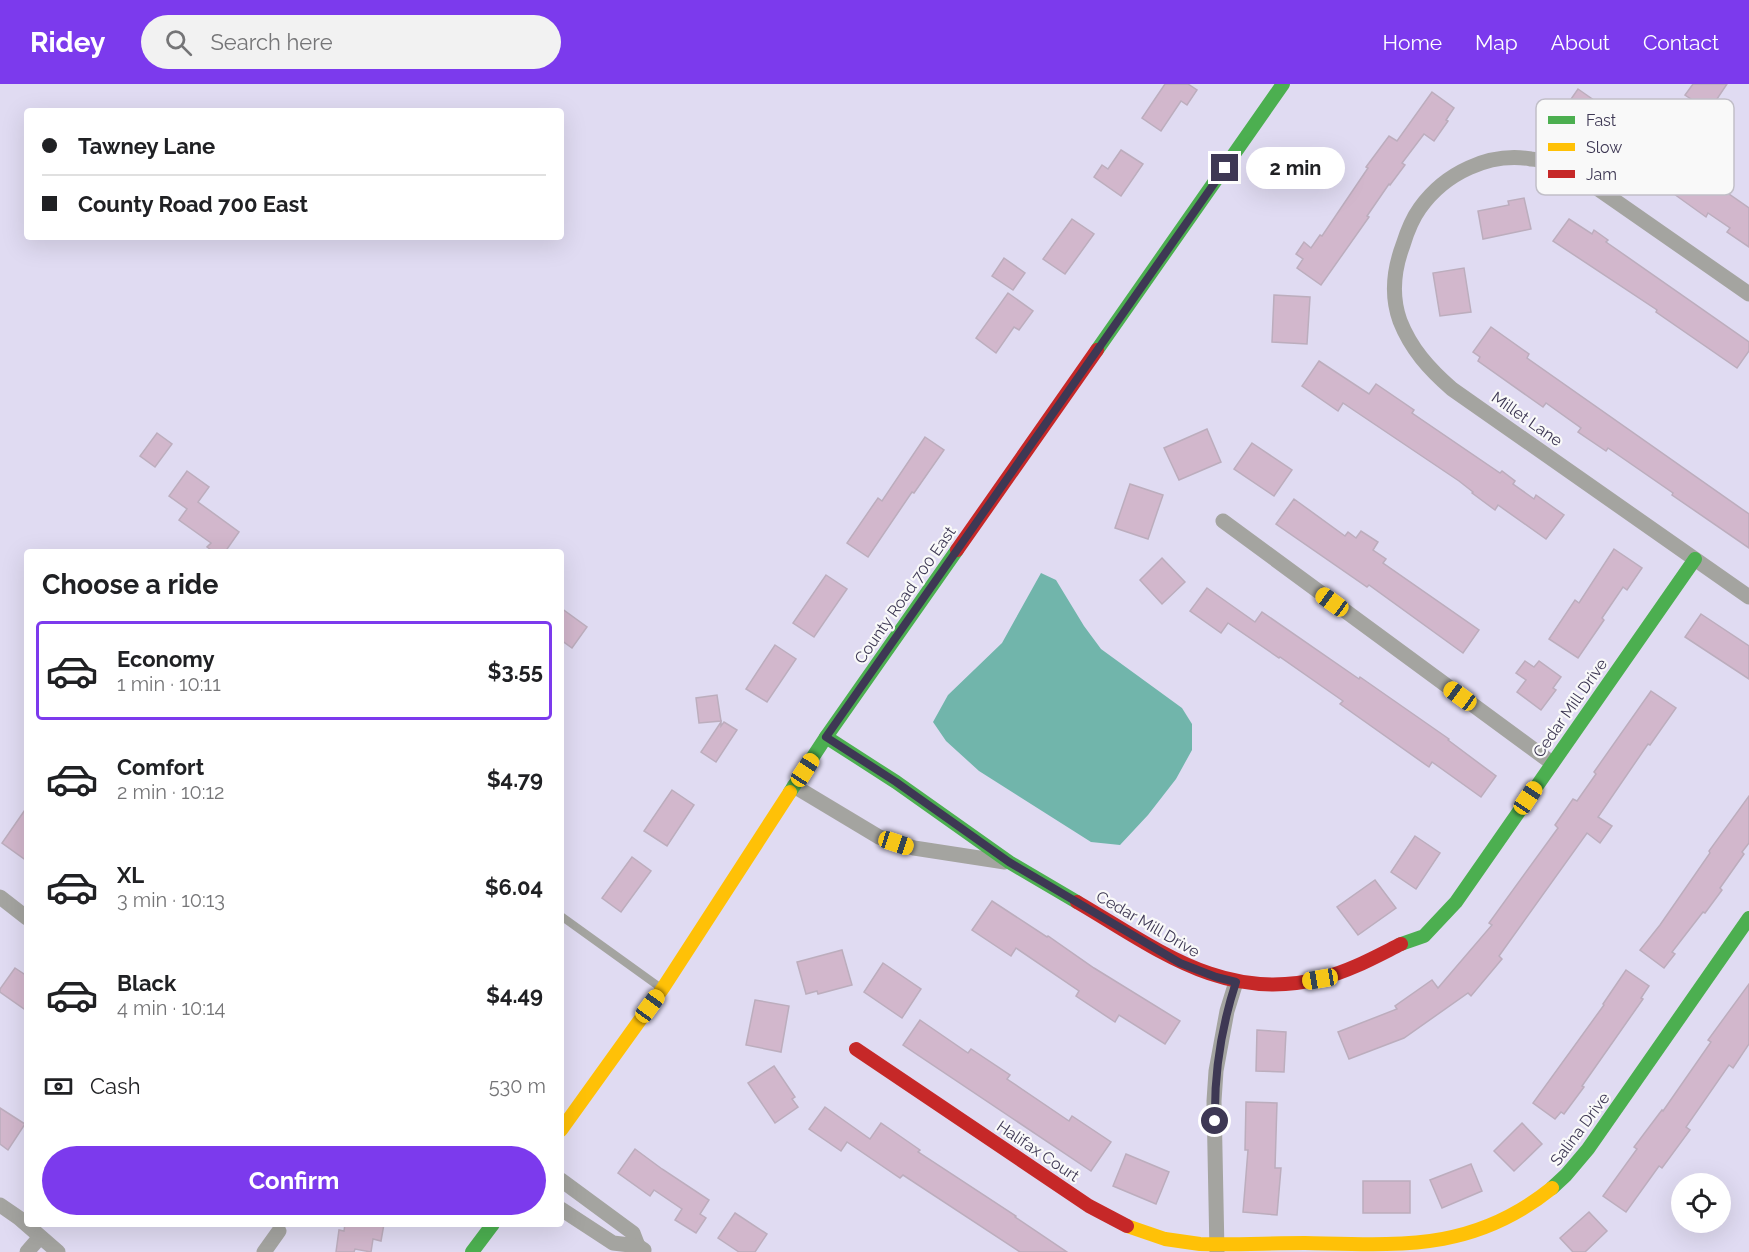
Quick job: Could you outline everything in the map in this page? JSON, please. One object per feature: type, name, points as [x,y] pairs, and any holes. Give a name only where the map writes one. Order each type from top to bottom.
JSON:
[{"type":"street","name":"County Road 700 East","points":[[564,1126],[663,988],[826,737],[1283,84]]},
{"type":"street","name":"Millet Lane","points":[[1536,159],[1520,158],[1488,161],[1468,168],[1450,178],[1420,208],[1403,244],[1394,283],[1400,319],[1410,342],[1423,362],[1452,389],[1749,597]]},
{"type":"street","name":"Millet Lane","points":[[1607,195],[1749,294]]},
{"type":"street","points":[[1223,521],[1552,763]]},
{"type":"street","name":"Cedar Mill Drive","points":[[826,737],[896,782],[1009,862],[1180,963],[1207,974],[1254,985],[1276,985],[1320,979],[1363,964],[1402,943],[1424,936],[1456,902],[1695,559]]},
{"type":"street","points":[[794,786],[879,837],[914,848],[1009,862]]},
{"type":"street","points":[[0,897],[24,916]]},
{"type":"street","name":"Salina Drive","points":[[1217,1249],[1247,1243],[1424,1243],[1462,1237],[1517,1215],[1549,1192],[1576,1165],[1749,918]]},
{"type":"street","points":[[1217,1249],[1214,1101],[1216,1071],[1227,1011],[1236,982]]},
{"type":"street","name":"Halifax Court","points":[[856,1049],[1105,1216],[1159,1238],[1217,1249]]},
{"type":"street","points":[[564,1182],[633,1233],[642,1249]]},
{"type":"street","points":[[0,1205],[24,1223]]},
{"type":"street","points":[[564,1211],[613,1243],[642,1249]]},
{"type":"street","points":[[29,1227],[58,1252]]},
{"type":"street","points":[[472,1252],[491,1227]]},
{"type":"street","points":[[264,1252],[279,1231]]},
{"type":"street","points":[[27,1252],[40,1237]]},
{"type":"lane","points":[[564,918],[663,988]]},
{"type":"shaded area","points":[[1041,573],[1056,580],[1101,649],[1182,708],[1192,724],[1192,750],[1176,779],[1148,815],[1120,845],[1091,842],[979,771],[946,741],[933,722],[948,695],[1002,643]]},
{"type":"building","points":[[1165,84],[1188,84],[1197,90],[1187,105],[1181,101],[1161,131],[1142,118]]},
{"type":"building","points":[[1693,84],[1727,84],[1717,99],[1691,99],[1685,95]]},
{"type":"building","points":[[1578,89],[1592,99],[1571,99]]},
{"type":"building","points":[[1432,92],[1454,108],[1446,120],[1448,121],[1434,141],[1424,134],[1402,163],[1405,165],[1389,184],[1367,216],[1369,217],[1321,285],[1297,268],[1303,259],[1296,254],[1304,242],[1311,248],[1320,235],[1322,236],[1368,168],[1366,167],[1389,136],[1397,141]]},
{"type":"building","points":[[1121,150],[1143,164],[1121,196],[1094,177],[1102,165],[1108,169]]},
{"type":"building","points":[[1675,195],[1730,195],[1749,208],[1749,247],[1727,232],[1730,228],[1708,213],[1706,217]]},
{"type":"building","points":[[1524,198],[1531,229],[1483,239],[1478,211],[1509,205],[1508,201]]},
{"type":"building","points":[[1072,219],[1094,234],[1065,274],[1043,259]]},
{"type":"building","points":[[1569,219],[1592,234],[1594,230],[1608,240],[1606,242],[1749,342],[1749,351],[1737,368],[1656,312],[1657,310],[1553,241]]},
{"type":"building","points":[[1004,258],[1025,273],[1013,290],[992,276]]},
{"type":"building","points":[[1464,268],[1471,312],[1440,316],[1433,273]]},
{"type":"building","points":[[1008,293],[1033,311],[1019,330],[1014,327],[996,353],[976,338]]},
{"type":"building","points":[[1274,295],[1310,297],[1307,344],[1272,342]]},
{"type":"building","points":[[1491,327],[1529,354],[1527,358],[1749,514],[1749,548],[1608,448],[1606,451],[1578,432],[1581,428],[1546,403],[1543,407],[1478,361],[1480,357],[1473,352]]},
{"type":"building","points":[[1319,361],[1369,394],[1376,384],[1414,410],[1412,413],[1500,473],[1502,471],[1515,481],[1513,484],[1534,499],[1536,495],[1564,515],[1546,539],[1498,505],[1495,510],[1459,481],[1343,403],[1338,411],[1302,386]]},
{"type":"building","points":[[1207,429],[1221,462],[1179,480],[1164,448]]},
{"type":"building","points":[[157,433],[172,444],[155,467],[140,456]]},
{"type":"building","points":[[925,437],[944,450],[868,557],[847,543],[878,498],[882,501]]},
{"type":"building","points":[[1252,443],[1292,470],[1274,496],[1234,469]]},
{"type":"building","points":[[187,471],[209,487],[198,502],[239,532],[227,549],[210,549],[207,547],[211,543],[179,520],[187,509],[169,496]]},
{"type":"building","points":[[1130,484],[1163,495],[1148,539],[1115,528]]},
{"type":"building","points":[[1294,499],[1345,536],[1348,532],[1356,538],[1361,531],[1378,542],[1373,550],[1386,559],[1383,563],[1479,630],[1463,653],[1369,585],[1367,587],[1276,524]]},
{"type":"building","points":[[1614,549],[1642,568],[1627,590],[1623,587],[1578,658],[1549,639],[1575,600],[1579,603]]},
{"type":"building","points":[[1162,558],[1185,582],[1162,604],[1140,580]]},
{"type":"building","points":[[826,575],[847,589],[814,637],[793,623]]},
{"type":"building","points":[[1207,588],[1255,622],[1262,612],[1449,739],[1496,776],[1481,797],[1432,762],[1429,767],[1340,704],[1343,701],[1228,623],[1221,633],[1190,611]]},
{"type":"building","points":[[564,610],[587,627],[572,648],[564,642]]},
{"type":"building","points":[[1701,614],[1749,646],[1749,679],[1685,637]]},
{"type":"building","points":[[775,645],[796,659],[767,702],[746,689]]},
{"type":"building","points":[[1525,661],[1534,667],[1539,661],[1561,677],[1553,688],[1556,690],[1541,710],[1517,692],[1526,680],[1516,673]]},
{"type":"building","points":[[1651,691],[1676,708],[1650,745],[1648,744],[1598,817],[1612,826],[1600,843],[1587,833],[1499,956],[1502,959],[1471,996],[1468,993],[1404,1038],[1349,1059],[1338,1032],[1397,1009],[1395,1006],[1432,980],[1438,988],[1492,925],[1489,923],[1558,828],[1555,825],[1573,799],[1577,801],[1596,774],[1594,772]]},
{"type":"building","points":[[717,695],[721,721],[699,723],[696,698]]},
{"type":"building","points":[[721,722],[721,726],[724,722],[737,730],[716,762],[701,752]]},
{"type":"building","points":[[672,790],[694,805],[667,846],[644,831]]},
{"type":"building","points":[[1749,796],[1749,843],[1742,852],[1744,854],[1720,888],[1722,890],[1672,952],[1675,954],[1664,968],[1640,950],[1660,925]]},
{"type":"building","points":[[24,811],[24,859],[2,843]]},
{"type":"building","points":[[1415,836],[1440,853],[1416,889],[1391,872]]},
{"type":"building","points":[[632,857],[651,871],[621,912],[602,898]]},
{"type":"building","points":[[1375,880],[1396,908],[1358,935],[1337,907]]},
{"type":"building","points":[[992,901],[1180,1021],[1165,1044],[1119,1015],[1115,1022],[1076,996],[1079,991],[1016,948],[1011,956],[972,930]]},
{"type":"building","points":[[842,950],[852,985],[818,994],[817,991],[806,994],[797,962]]},
{"type":"building","points":[[883,963],[921,989],[902,1018],[864,992]]},
{"type":"building","points":[[15,968],[24,974],[24,1009],[0,992]]},
{"type":"building","points":[[1626,970],[1649,986],[1641,998],[1643,999],[1582,1086],[1584,1087],[1564,1114],[1561,1112],[1555,1119],[1533,1103],[1604,1005]]},
{"type":"building","points":[[1749,984],[1749,1044],[1733,1068],[1729,1065],[1686,1127],[1690,1130],[1662,1168],[1659,1166],[1626,1212],[1603,1196],[1637,1149],[1634,1147],[1663,1111],[1711,1042],[1708,1040]]},
{"type":"building","points":[[755,1000],[789,1006],[781,1052],[746,1045]]},
{"type":"building","points":[[920,1020],[968,1053],[971,1049],[1010,1075],[1007,1079],[1069,1121],[1072,1116],[1111,1142],[1091,1171],[903,1045]]},
{"type":"building","points":[[1257,1030],[1286,1032],[1284,1072],[1256,1071]]},
{"type":"building","points":[[774,1066],[795,1097],[792,1099],[798,1107],[775,1123],[748,1083]]},
{"type":"building","points":[[1246,1102],[1277,1103],[1275,1168],[1281,1168],[1277,1215],[1243,1212],[1248,1150],[1245,1150]]},
{"type":"building","points":[[825,1107],[870,1139],[881,1123],[920,1150],[918,1152],[1067,1252],[1020,1252],[903,1175],[900,1178],[847,1142],[841,1151],[809,1129]]},
{"type":"building","points":[[0,1108],[24,1126],[8,1150],[0,1144]]},
{"type":"building","points":[[1522,1123],[1542,1144],[1514,1171],[1494,1151]]},
{"type":"building","points":[[635,1149],[709,1200],[700,1214],[706,1218],[696,1233],[675,1220],[682,1209],[654,1190],[650,1196],[618,1173]]},
{"type":"building","points":[[1126,1154],[1169,1172],[1156,1204],[1113,1186]]},
{"type":"building","points":[[1471,1164],[1482,1191],[1442,1208],[1430,1180]]},
{"type":"building","points":[[1363,1181],[1410,1181],[1410,1213],[1363,1213]]},
{"type":"building","points":[[1589,1212],[1607,1231],[1585,1252],[1573,1252],[1560,1238]]},
{"type":"building","points":[[735,1213],[767,1234],[755,1252],[739,1252],[718,1238]]},
{"type":"building","points":[[345,1227],[383,1227],[381,1241],[373,1239],[371,1252],[355,1249],[354,1252],[336,1252],[339,1230],[344,1231]]},
{"type":"traffic: fast","points":[[1097,350],[1283,84]]},
{"type":"traffic: fast","points":[[790,792],[957,550]]},
{"type":"traffic: fast","points":[[1401,944],[1424,936],[1456,902],[1695,559]]},
{"type":"traffic: fast","points":[[826,737],[896,782],[1009,862],[1077,902]]},
{"type":"traffic: fast","points":[[1552,1188],[1588,1149],[1749,918]]},
{"type":"traffic: fast","points":[[472,1252],[491,1227]]},
{"type":"traffic: slow","points":[[564,1126],[663,988],[790,792]]},
{"type":"traffic: slow","points":[[1127,1226],[1165,1239],[1200,1244],[1404,1243],[1464,1234],[1493,1224],[1523,1209],[1552,1188]]},
{"type":"traffic: jam","points":[[957,550],[1097,350]]},
{"type":"traffic: jam","points":[[1077,902],[1163,953],[1192,967],[1222,978],[1253,984],[1287,984],[1322,978],[1352,968],[1401,944]]},
{"type":"traffic: jam","points":[[856,1049],[1089,1206],[1127,1226]]},
{"type":"route","points":[[1215,1121],[1214,1101],[1220,1041],[1236,982],[1180,963],[1009,862],[896,782],[826,737],[1225,168]]}]
